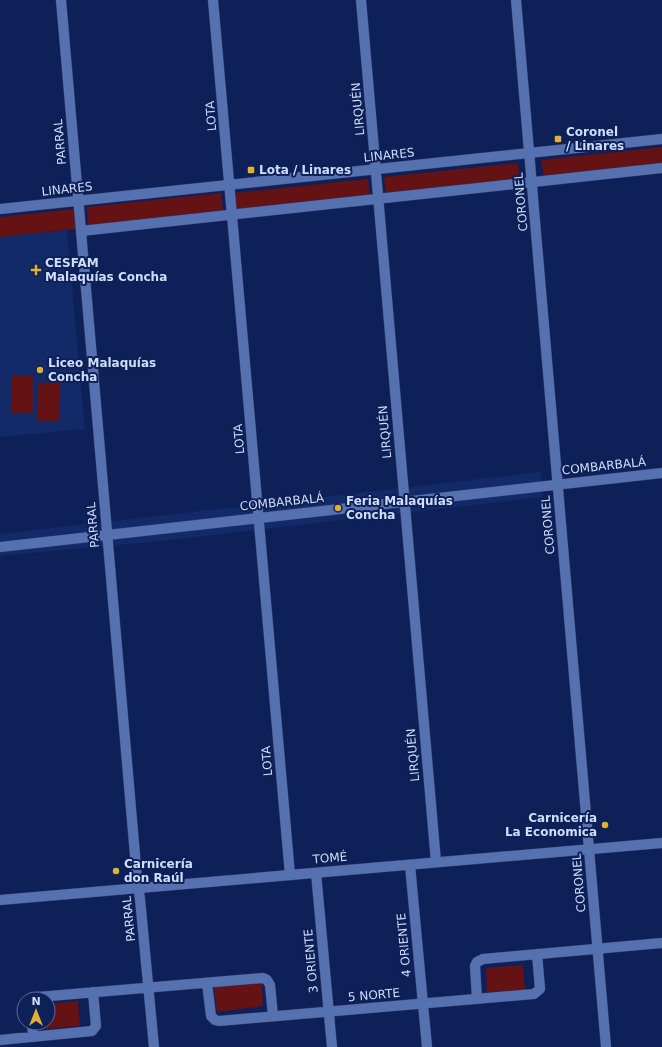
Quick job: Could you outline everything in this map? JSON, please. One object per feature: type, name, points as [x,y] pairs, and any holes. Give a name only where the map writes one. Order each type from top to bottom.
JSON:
[{"type":"street","name":"PARRAL","points":[[61,0],[138,888],[154,1047]]},
{"type":"street","name":"LOTA","points":[[214,0],[290,875]]},
{"type":"street","name":"LIRQUÉN","points":[[361,0],[436,862]]},
{"type":"street","name":"CORONEL","points":[[516,0],[606,1047]]},
{"type":"street","name":"LINARES","points":[[0,209],[662,139]]},
{"type":"street","points":[[81,231],[662,168]]},
{"type":"street","name":"COMBARBALÁ","points":[[0,547],[662,473]]},
{"type":"street","name":"TOMÉ","points":[[0,900],[662,843]]},
{"type":"street","name":"4 ORIENTE","points":[[410,864],[427,1047]]},
{"type":"street","name":"3 ORIENTE","points":[[316,872],[332,1047]]},
{"type":"street","points":[[477,999],[475,966],[479,960],[662,943]]},
{"type":"street","name":"5 NORTE","points":[[207,983],[210,1013],[215,1020],[477,999],[536,993],[540,989],[537,954]]},
{"type":"street","points":[[56,995],[265,979],[270,985],[273,1016]]},
{"type":"street","points":[[0,1040],[94,1030],[96,1026],[93,992]]},
{"type":"street","points":[[33,1031],[33,1037]]},
{"type":"shaded area","points":[[662,147],[662,166],[544,176],[541,160]]},
{"type":"shaded area","points":[[518,163],[520,182],[386,196],[384,177]]},
{"type":"shaded area","points":[[368,179],[370,198],[236,212],[234,193]]},
{"type":"shaded area","points":[[221,193],[223,212],[88,227],[87,207]]},
{"type":"shaded area","points":[[74,209],[76,229],[0,237],[0,217]]},
{"type":"shaded area","name":"Liceo Malaquías Concha","points":[[67,230],[85,429],[0,437],[0,237]]},
{"type":"shaded area","points":[[12,375],[33,376],[33,413],[11,413]]},
{"type":"shaded area","points":[[38,383],[60,383],[59,421],[37,421]]},
{"type":"shaded area","name":"Feria Malaquías Concha","points":[[541,472],[543,497],[161,541],[0,556],[0,534]]},
{"type":"shaded area","points":[[523,965],[525,990],[487,992],[486,968]]},
{"type":"shaded area","points":[[262,983],[263,1006],[217,1012],[214,987]]},
{"type":"shaded area","points":[[78,1001],[80,1026],[56,1028],[56,1003]]},
{"type":"place","name":"Coronel / Linares","points":[[558,139]]},
{"type":"place","name":"Lota / Linares","points":[[251,170]]},
{"type":"place","name":"CESFAM Malaquías Concha","points":[[36,270]]},
{"type":"place","name":"Liceo Malaquías Concha","points":[[40,370]]},
{"type":"place","name":"Feria Malaquías Concha","points":[[338,508]]},
{"type":"place","name":"Carnicería La Economica","points":[[605,825]]},
{"type":"place","name":"Carnicería don Raúl","points":[[116,871]]}]
